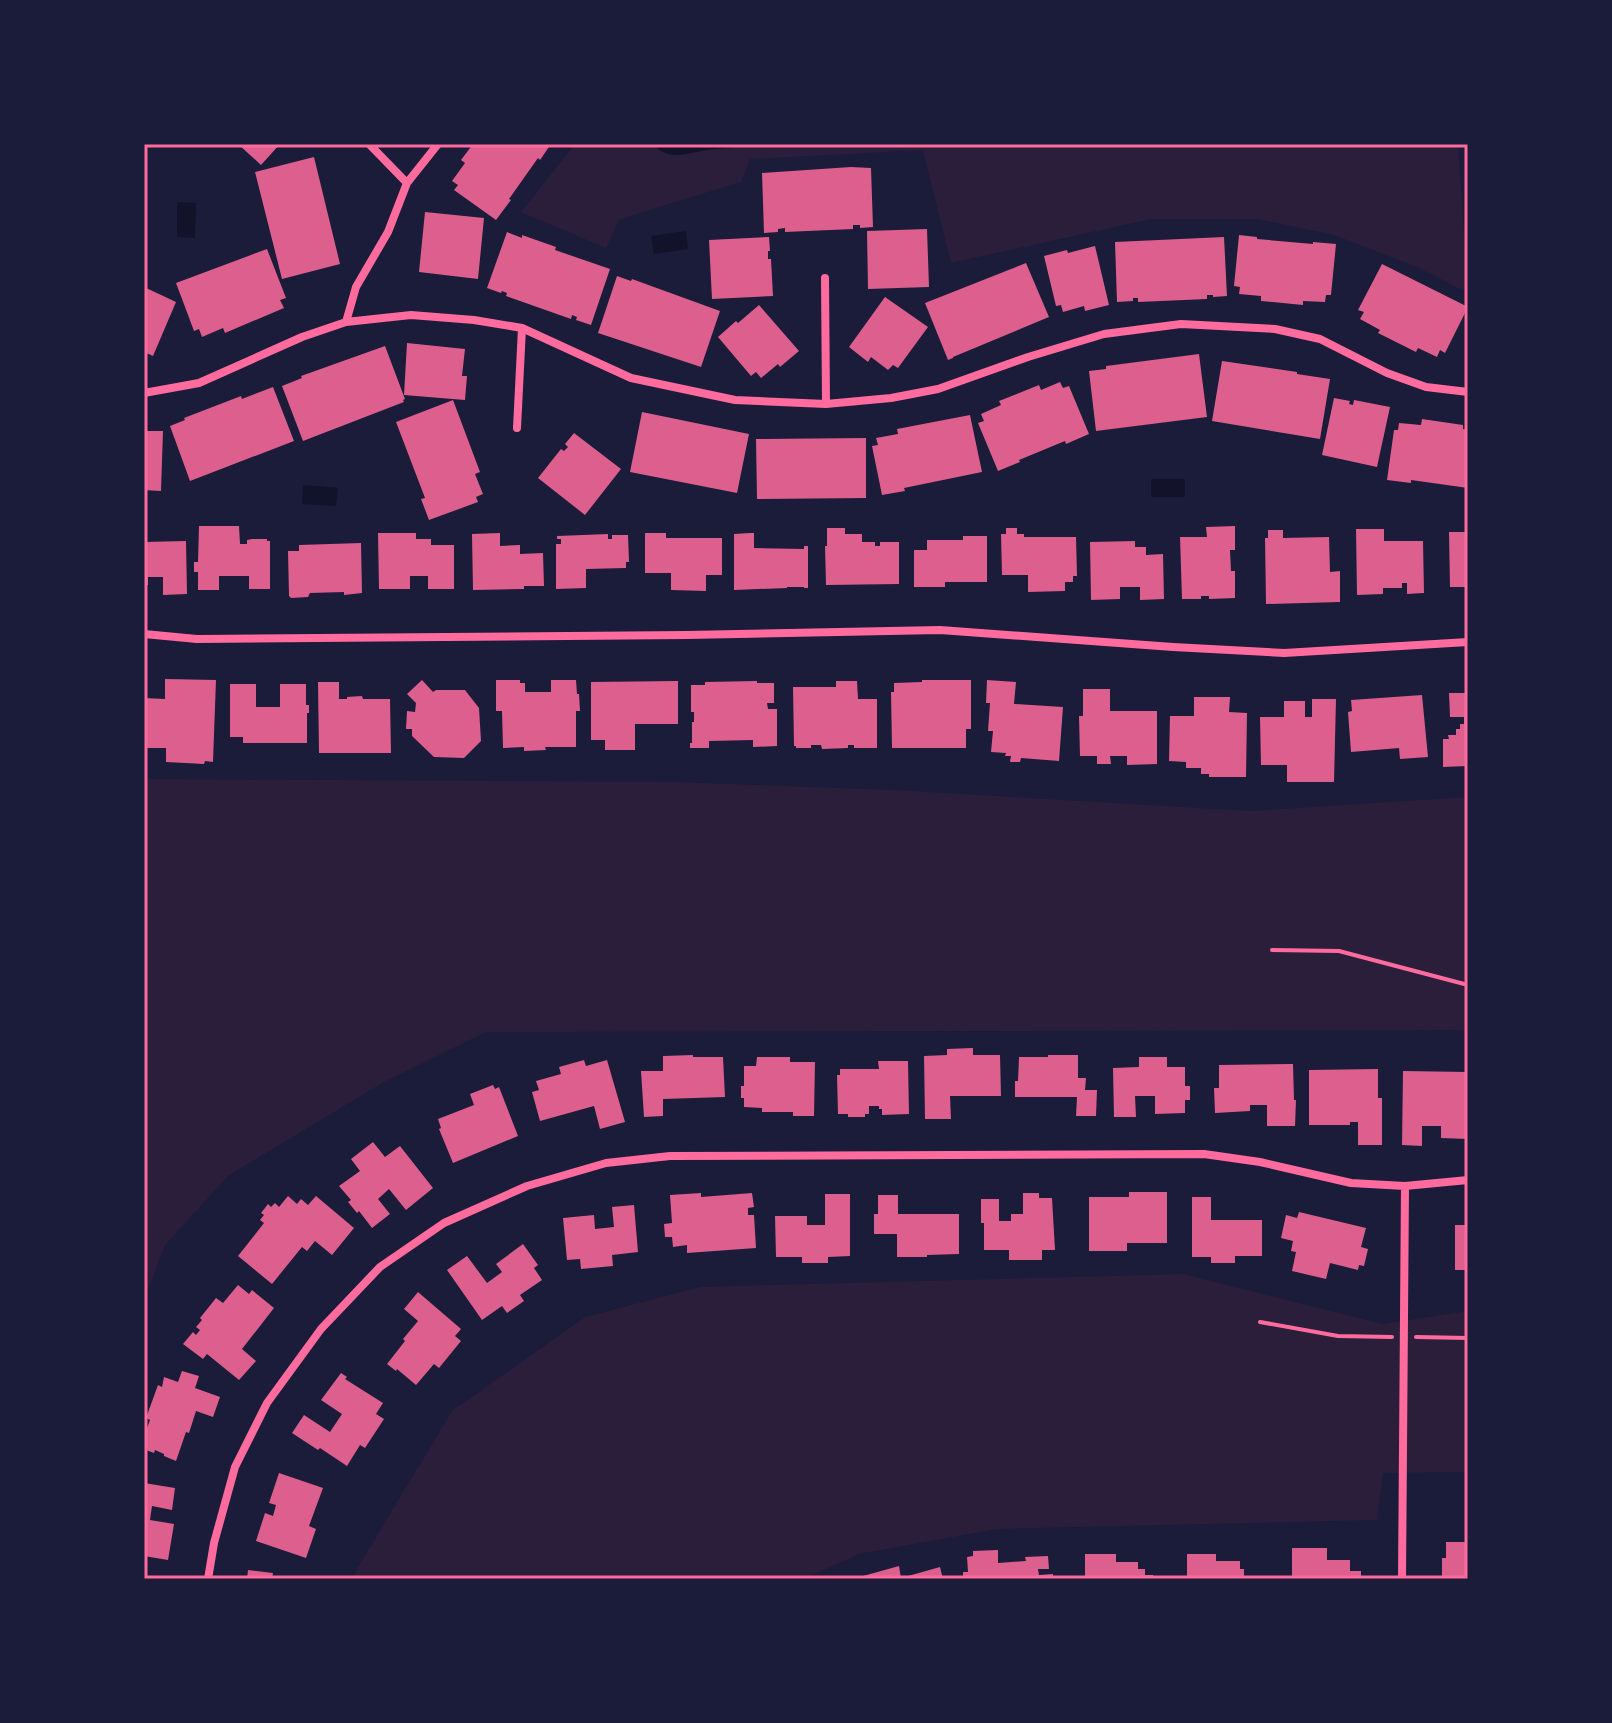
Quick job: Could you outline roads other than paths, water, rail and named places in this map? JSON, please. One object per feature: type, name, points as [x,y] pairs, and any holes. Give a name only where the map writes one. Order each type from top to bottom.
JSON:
[{"type":"street","points":[[369,144],[407,183]]},
{"type":"street","points":[[346,322],[356,287],[388,232],[407,183],[438,144]]},
{"type":"street","points":[[825,278],[826,404]]},
{"type":"street","points":[[144,393],[199,383],[302,337],[346,322],[411,315],[522,328],[631,378],[735,400],[826,404],[891,398],[938,389],[1104,334],[1181,324],[1275,329],[1320,339],[1387,373],[1426,387],[1468,392]]},
{"type":"street","points":[[517,428],[522,328]]},
{"type":"street","points":[[144,634],[197,639],[654,636],[940,630],[1284,653],[1468,642]]},
{"type":"street","points":[[208,1579],[214,1543],[235,1467],[267,1403],[321,1329],[380,1267],[444,1223],[527,1186],[606,1163],[670,1156],[1204,1154],[1260,1162],[1351,1183],[1405,1186],[1468,1180]]},
{"type":"street","points":[[1402,1579],[1405,1186]]}]
